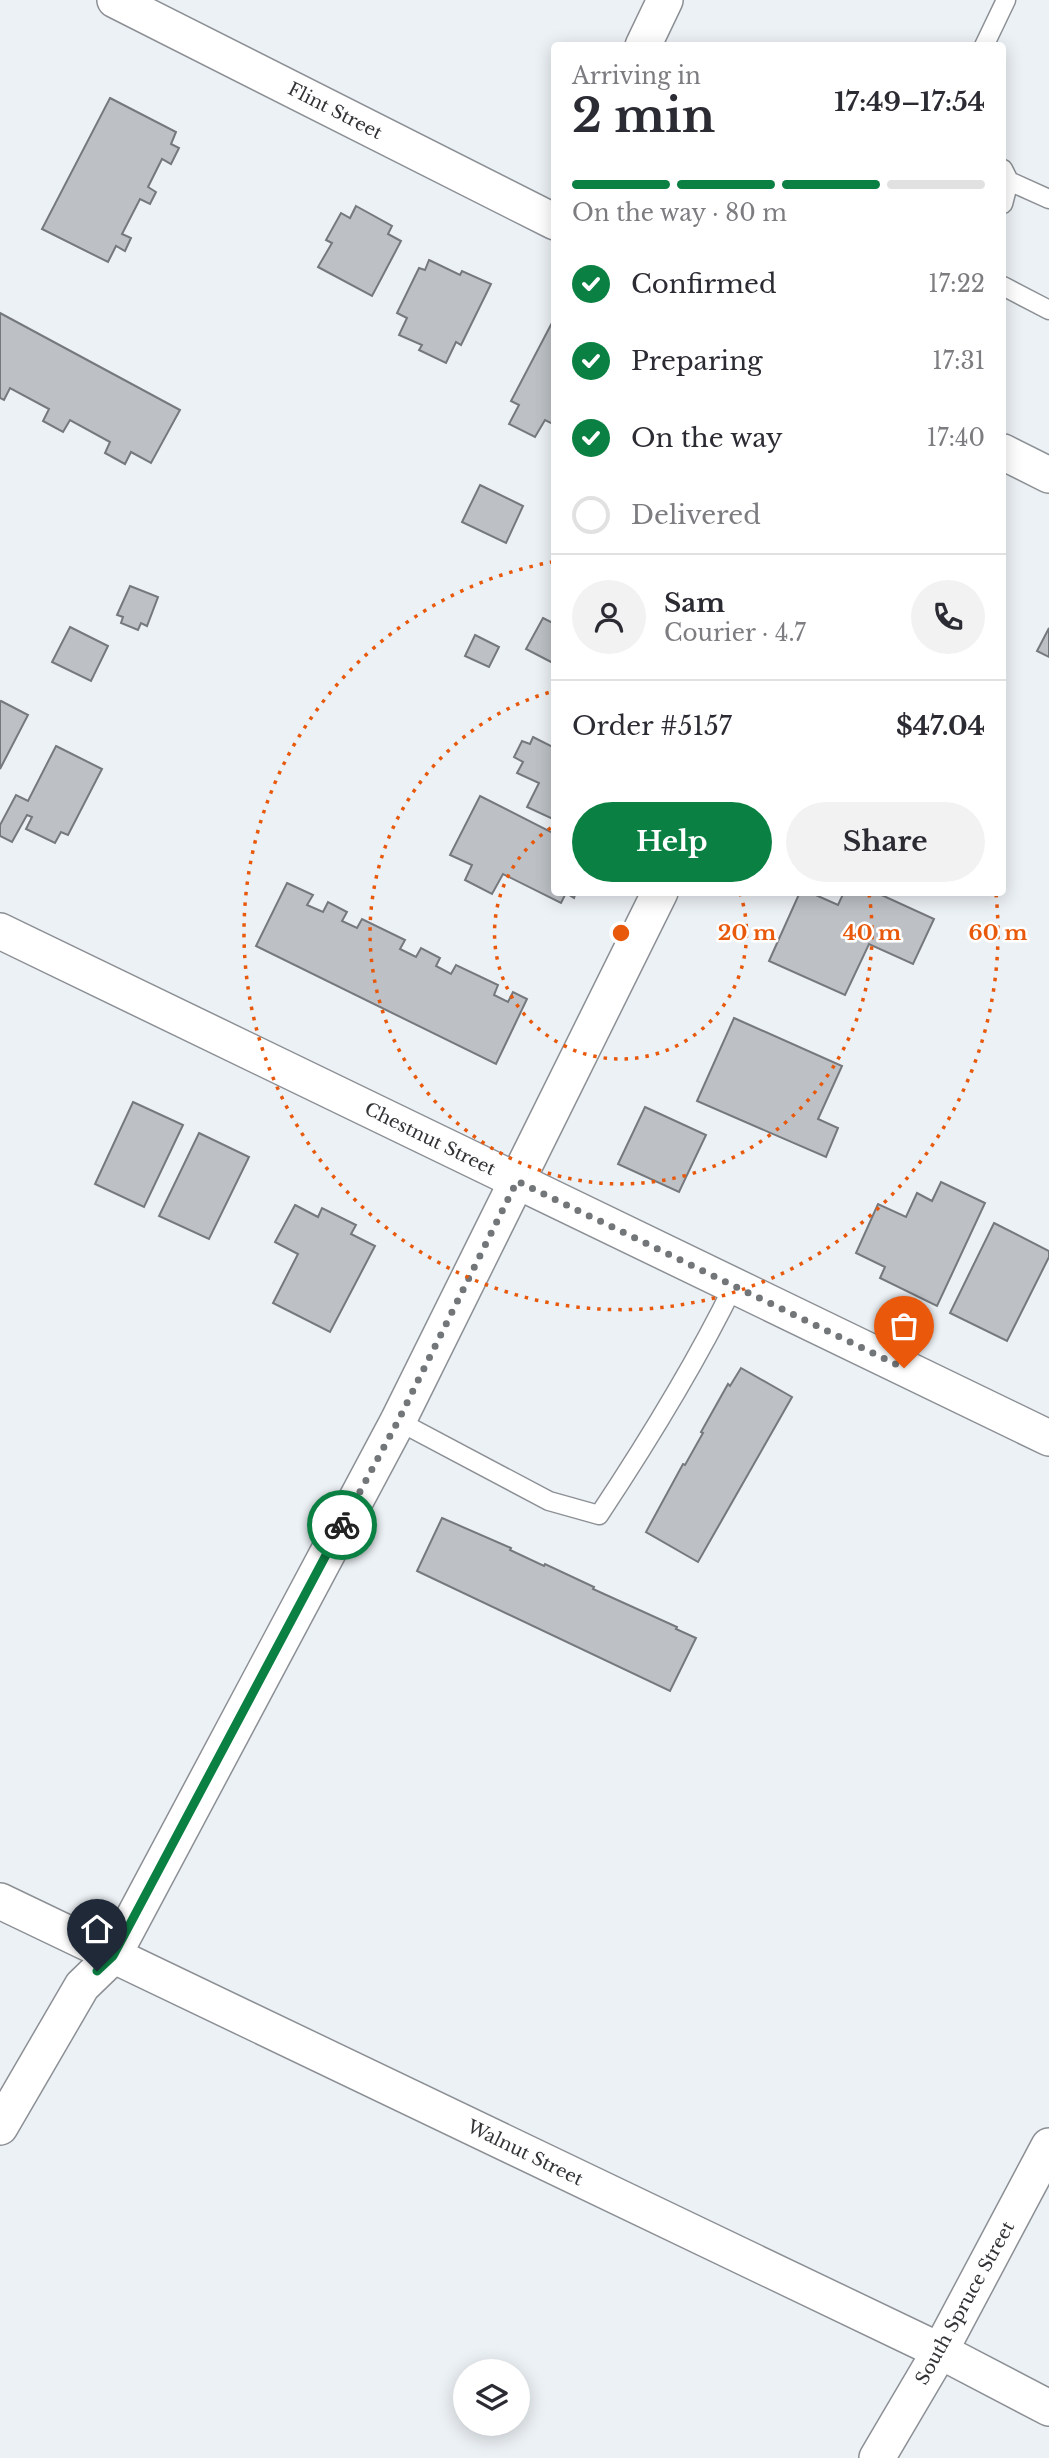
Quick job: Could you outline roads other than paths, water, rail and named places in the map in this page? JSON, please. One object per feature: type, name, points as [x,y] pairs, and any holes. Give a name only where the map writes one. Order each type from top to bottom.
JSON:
[{"type":"street","name":"Flint Street","points":[[115,0],[551,220]]},
{"type":"street","points":[[645,42],[665,0]]},
{"type":"street","points":[[1006,454],[1049,475]]},
{"type":"street","points":[[0,2127],[82,1986],[113,1956],[398,1421],[658,896]]},
{"type":"street","name":"Chestnut Street","points":[[0,931],[1049,1438]]},
{"type":"street","name":"Walnut Street","points":[[0,1901],[940,2351],[1049,2408]]},
{"type":"street","name":"South Spruce Street","points":[[877,2458],[940,2351],[1049,2146]]},
{"type":"lane","points":[[986,42],[1006,0]]},
{"type":"lane","points":[[1006,175],[1049,199]]},
{"type":"lane","points":[[1006,288],[1049,310]]},
{"type":"lane","points":[[398,1421],[549,1501],[599,1515],[684,1378],[734,1285]]}]
